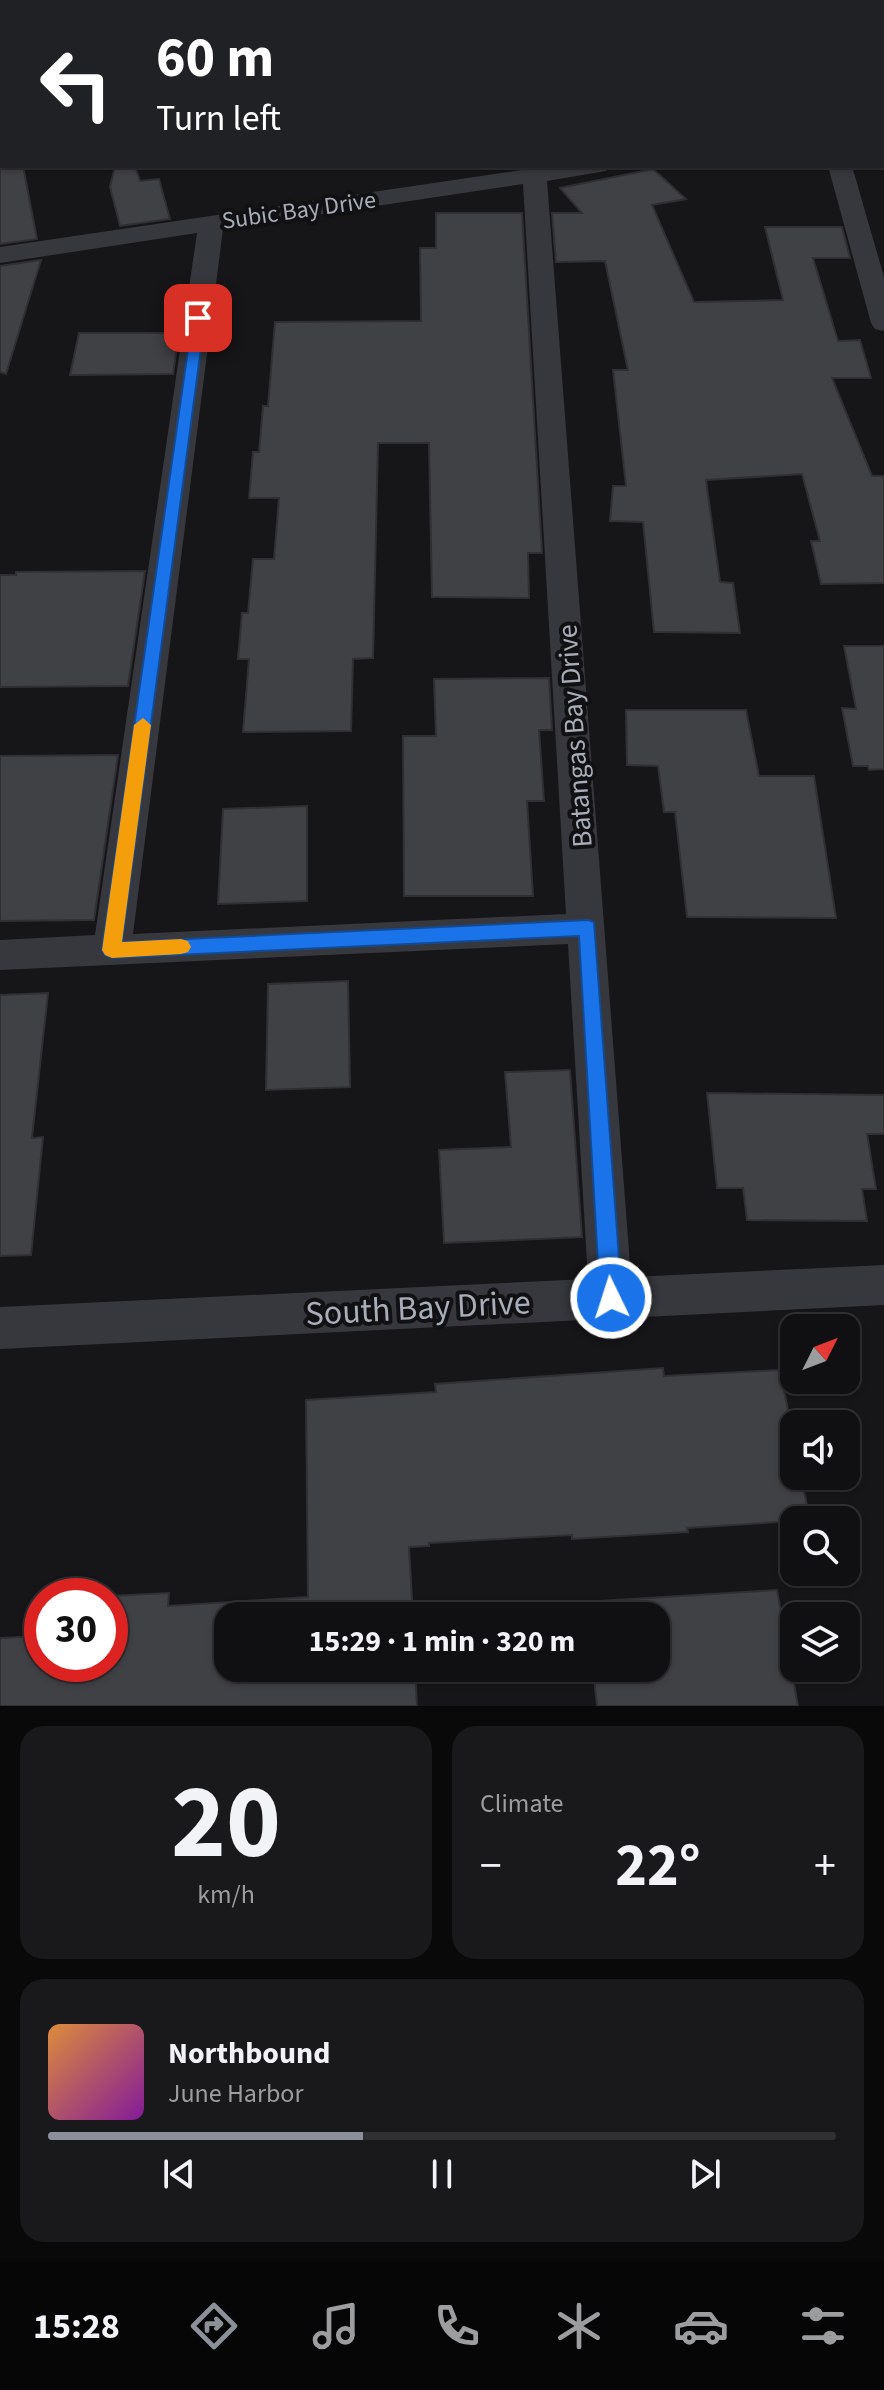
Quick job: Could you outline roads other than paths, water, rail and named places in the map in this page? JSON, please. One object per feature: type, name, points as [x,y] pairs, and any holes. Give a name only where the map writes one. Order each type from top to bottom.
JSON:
[{"type":"street","name":"Subic Bay Drive","points":[[0,255],[584,168]]},
{"type":"street","points":[[841,168],[884,323]]},
{"type":"street","name":"Batangas Bay Drive","points":[[534,175],[611,1298]]},
{"type":"street","points":[[112,950],[211,223]]},
{"type":"street","points":[[0,955],[588,928]]},
{"type":"street","name":"South Bay Drive","points":[[0,1328],[884,1285]]}]
